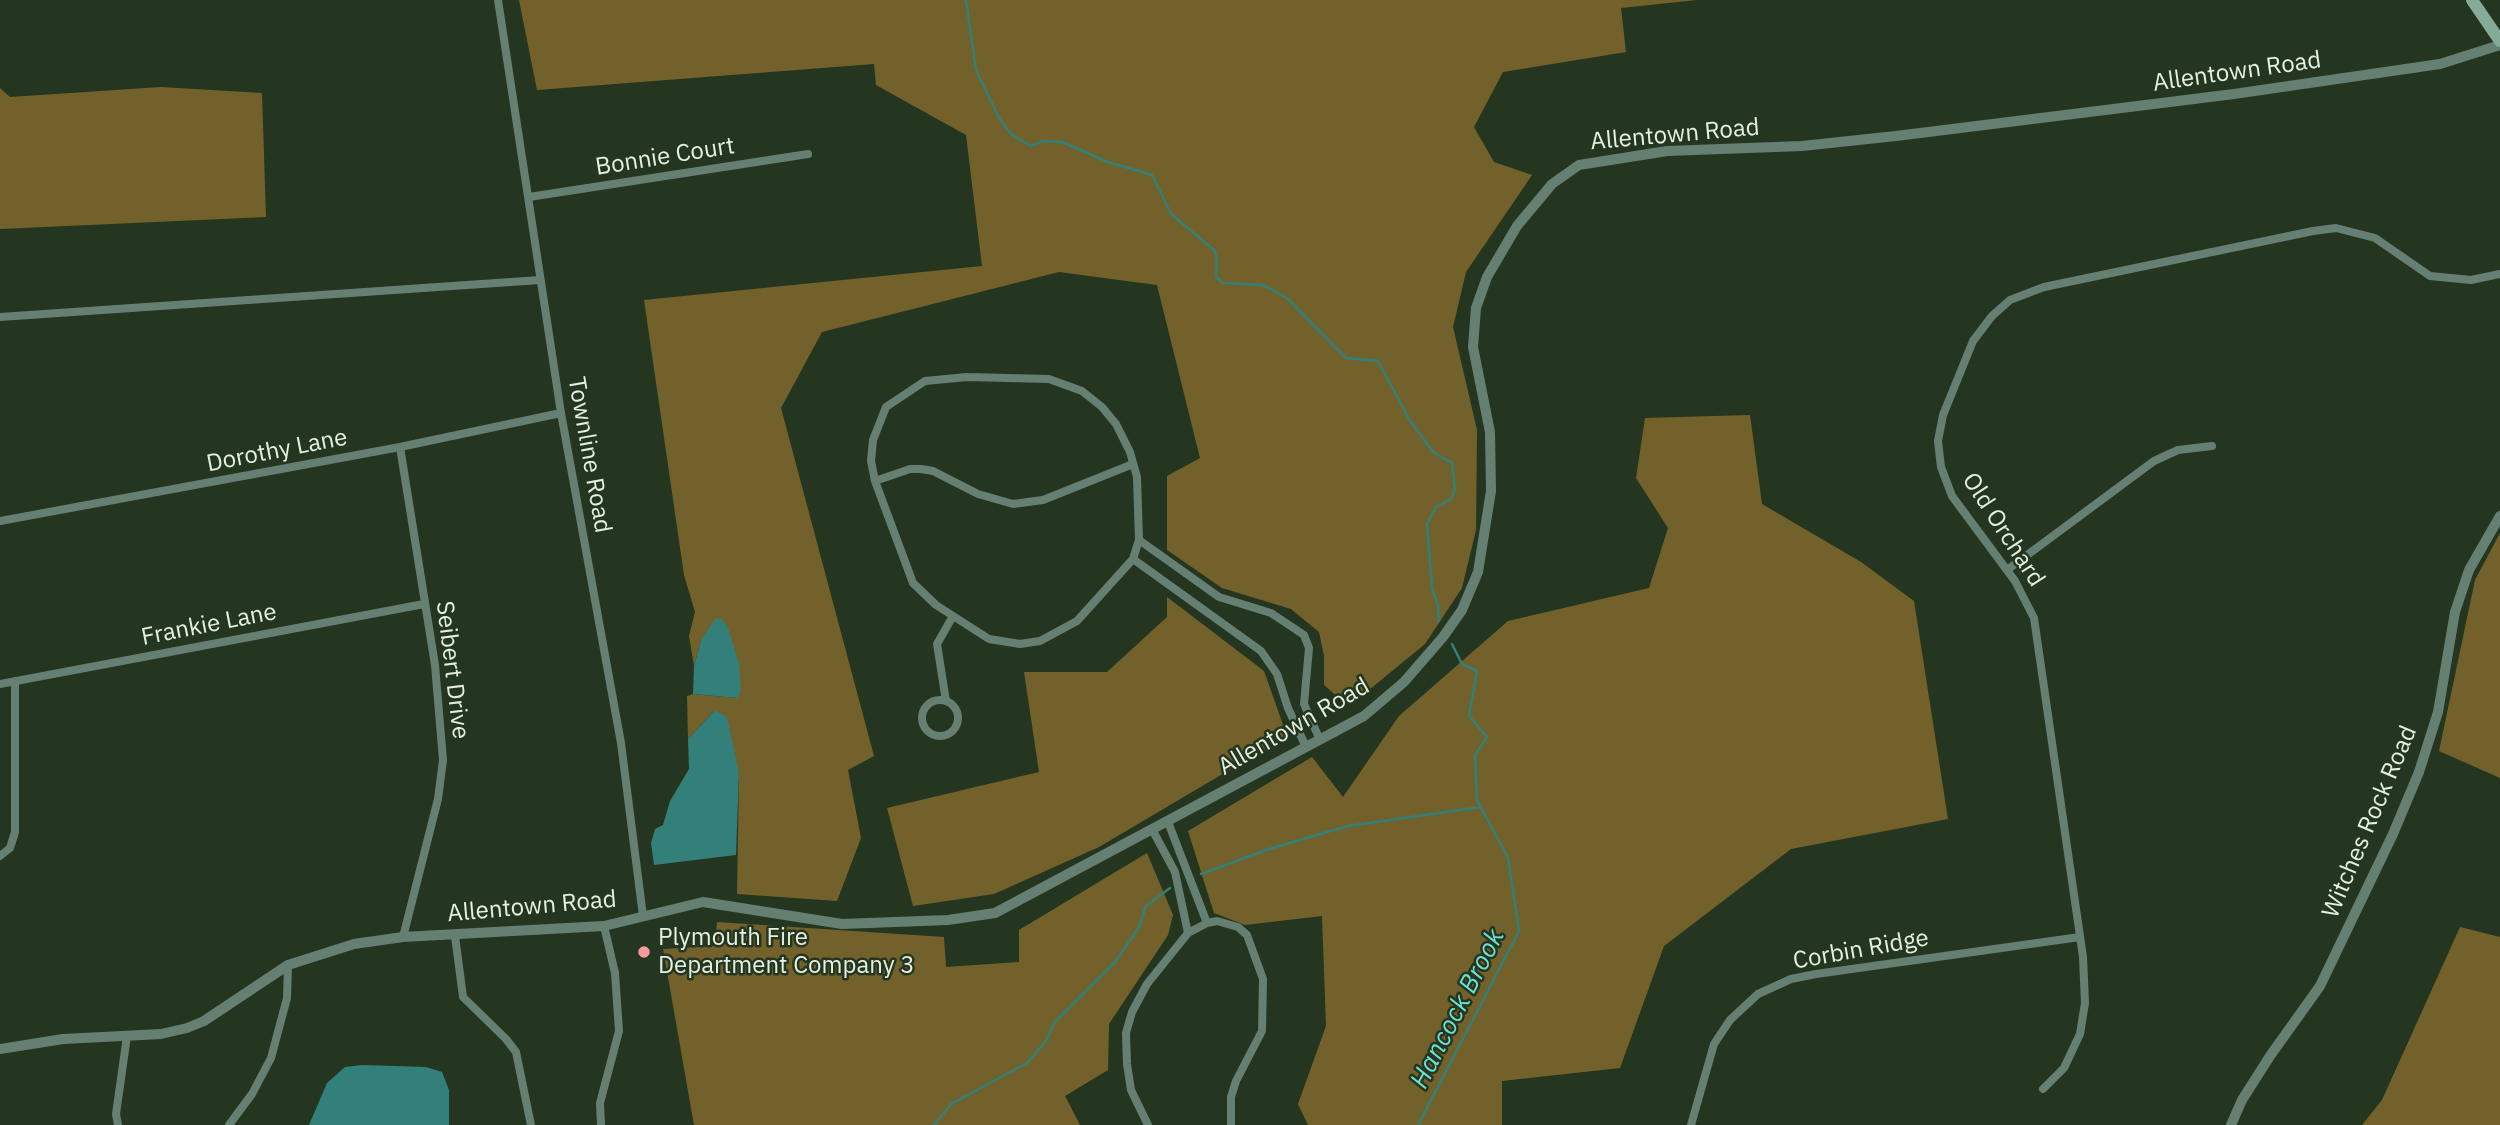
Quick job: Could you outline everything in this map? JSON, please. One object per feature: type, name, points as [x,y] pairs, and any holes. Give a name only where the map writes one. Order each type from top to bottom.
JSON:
[{"type":"main road","points":[[2472,0],[2500,43]]},
{"type":"street","name":"Townline Road","points":[[498,0],[561,414],[621,743],[643,916]]},
{"type":"street","name":"Allentown Road","points":[[0,1049],[63,1039],[161,1034],[204,1021],[288,965],[354,944],[403,937],[604,926],[703,902],[842,924],[948,920],[995,913],[1153,831],[1372,710],[1404,681],[1443,636],[1472,590],[1487,531],[1492,456],[1473,347],[1476,308],[1487,277],[1517,226],[1552,184],[1579,165],[1667,151],[1802,146],[1896,136],[2234,94],[2441,64],[2500,43]]},
{"type":"street","name":"Bonnie Court","points":[[529,197],[808,154]]},
{"type":"street","name":"Old Orchard","points":[[2043,1089],[2064,1068],[2080,1034],[2085,1003],[2080,937],[2034,618],[2024,595],[1952,496],[1941,467],[1938,441],[1943,415],[1973,341],[1992,316],[2010,300],[2044,287],[2117,270],[2336,228],[2375,238],[2430,276],[2471,281],[2500,274]]},
{"type":"street","points":[[0,317],[540,280]]},
{"type":"street","points":[[967,377],[1049,379],[1082,391],[1102,407],[1116,425],[1133,464],[1137,477],[1139,540],[1133,559],[1077,621],[1040,641],[1020,643],[989,639],[953,616],[913,583],[875,481],[871,461],[873,440],[886,407],[925,381],[967,377]]},
{"type":"street","name":"Dorothy Lane","points":[[0,521],[400,447],[561,414]]},
{"type":"street","points":[[2007,570],[2154,461],[2178,450],[2213,446]]},
{"type":"street","name":"Seibert Drive","points":[[400,447],[436,664],[443,760],[438,799],[403,937]]},
{"type":"street","points":[[875,481],[909,469],[933,471],[978,494],[1013,504],[1043,500],[1133,464]]},
{"type":"street","name":"Witches Rock Road","points":[[2231,1125],[2242,1100],[2263,1067],[2320,986],[2393,834],[2420,772],[2438,712],[2455,612],[2469,570],[2500,516]]},
{"type":"street","points":[[1139,540],[1219,597],[1271,613],[1304,635],[1309,648],[1304,704],[1321,740]]},
{"type":"street","points":[[1133,559],[1261,651],[1277,674],[1288,708],[1307,747]]},
{"type":"street","name":"Frankie Lane","points":[[0,684],[424,604]]},
{"type":"street","points":[[946,701],[934,701],[923,712],[926,729],[936,735],[948,734],[957,726],[958,714],[946,701],[937,644],[953,616]]},
{"type":"street","points":[[0,856],[10,848],[15,832],[15,681]]},
{"type":"street","points":[[1168,821],[1207,923]]},
{"type":"street","points":[[1153,831],[1175,872],[1188,933]]},
{"type":"street","points":[[1148,1125],[1131,1090],[1126,1033],[1132,1012],[1147,984],[1188,933],[1207,923],[1227,923],[1247,935],[1263,979],[1262,1031],[1236,1081],[1231,1097],[1231,1125]]},
{"type":"street","points":[[601,1125],[600,1103],[619,1031],[615,973],[604,926]]},
{"type":"street","points":[[455,936],[463,997],[516,1052],[531,1125]]},
{"type":"street","name":"Corbin Ridge","points":[[1691,1125],[1714,1044],[1730,1020],[1758,994],[1791,979],[1816,974],[2080,937]]},
{"type":"street","points":[[229,1125],[252,1094],[271,1058],[287,998],[288,965]]},
{"type":"street","points":[[118,1125],[116,1114],[127,1036]]},
{"type":"shaded area","points":[[519,0],[1697,0],[1621,8],[1626,52],[1503,72],[1474,127],[1494,162],[1532,175],[1466,272],[1453,327],[1477,430],[1476,530],[1462,588],[1425,644],[1358,699],[1340,699],[1324,685],[1324,656],[1319,632],[1291,609],[1222,588],[1167,550],[1167,476],[1200,458],[1157,285],[1059,272],[822,332],[781,408],[874,756],[848,770],[861,838],[837,901],[737,894],[739,773],[715,710],[688,739],[687,696],[693,694],[737,698],[701,640],[694,666],[689,636],[695,612],[684,575],[644,300],[982,266],[966,135],[876,85],[874,64],[537,90]]},
{"type":"shaded area","points":[[161,87],[262,93],[266,217],[0,229],[0,88],[10,97]]},
{"type":"shaded area","points":[[1750,415],[1762,504],[1861,562],[1914,601],[1948,819],[1791,849],[1664,946],[1620,1068],[1502,1081],[1502,1125],[1308,1125],[1298,1104],[1326,1026],[1322,916],[1245,925],[1214,913],[1188,831],[1312,757],[1343,797],[1399,716],[1508,621],[1649,588],[1668,528],[1636,478],[1645,418]]},
{"type":"shaded area","points":[[2500,533],[2500,778],[2439,751],[2475,580]]},
{"type":"shaded area","points":[[1167,597],[1264,671],[1287,736],[1099,847],[994,894],[913,906],[887,808],[1039,772],[1024,672],[1107,672],[1167,617]]},
{"type":"shaded area","points":[[1147,853],[1173,915],[1168,935],[1109,1024],[1108,1070],[1065,1096],[1080,1125],[694,1125],[663,949],[715,946],[717,922],[944,937],[946,967],[1019,962],[1019,930]]},
{"type":"shaded area","points":[[2460,927],[2500,937],[2500,1125],[2362,1125],[2382,1100]]},
{"type":"water","points":[[716,618],[722,619],[728,628],[739,663],[741,690],[737,698],[693,694],[694,666],[701,640]]},
{"type":"water","points":[[715,710],[727,717],[739,773],[736,855],[654,865],[651,843],[655,829],[663,825],[670,801],[689,769],[688,739]]},
{"type":"water","points":[[345,1067],[426,1067],[442,1072],[449,1090],[449,1125],[309,1125],[327,1083]]},
{"type":"waterway","name":"Hancock Brook","points":[[966,0],[976,70],[999,118],[1012,135],[1031,146],[1043,141],[1062,142],[1108,162],[1152,175],[1171,214],[1214,250],[1217,259],[1216,277],[1223,283],[1262,285],[1273,290],[1288,299],[1346,358],[1378,361],[1409,419],[1433,452],[1452,463],[1455,489],[1451,499],[1436,507],[1427,524],[1432,589],[1438,605],[1439,621]]},
{"type":"waterway","name":"Hancock Brook","points":[[1418,1125],[1519,931],[1508,858],[1477,800],[1475,755],[1487,737],[1469,716],[1477,671],[1462,664],[1452,644]]},
{"type":"waterway","points":[[1201,874],[1269,849],[1348,826],[1481,807]]},
{"type":"waterway","points":[[934,1125],[951,1104],[1027,1063],[1046,1041],[1054,1023],[1115,962],[1139,927],[1146,906],[1170,888]]},
{"type":"place","name":"Plymouth Fire Department Company 3","points":[[644,952]]}]
